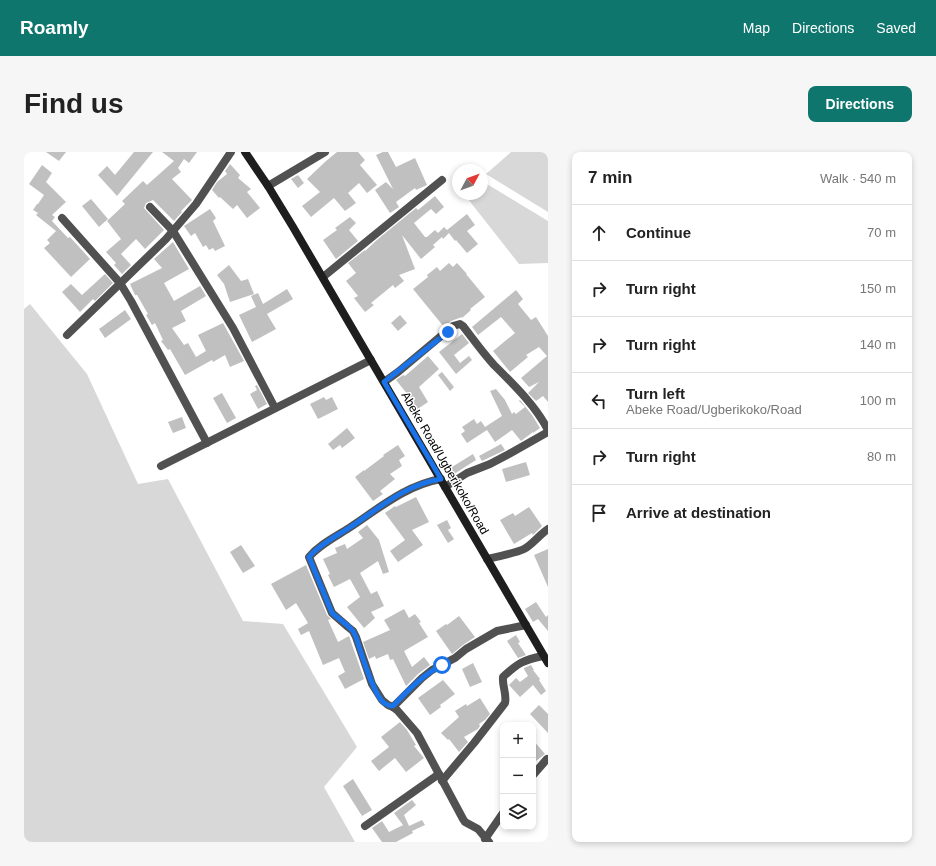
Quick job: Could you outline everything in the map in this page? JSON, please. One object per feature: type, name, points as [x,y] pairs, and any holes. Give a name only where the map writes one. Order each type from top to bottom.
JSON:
[{"type":"street","points":[[67,335],[166,239],[196,204],[231,152]]},
{"type":"street","name":"Abeke Road/Ugberikoko/Road","points":[[245,152],[293,227],[546,658]]},
{"type":"street","points":[[268,186],[325,152]]},
{"type":"street","points":[[323,278],[442,180]]},
{"type":"street","points":[[150,207],[173,231],[233,328],[275,408]]},
{"type":"street","points":[[62,218],[120,283],[207,443]]},
{"type":"street","points":[[384,382],[453,326],[460,324],[489,359],[527,399],[545,423],[548,431],[490,464],[467,473],[445,487]]},
{"type":"street","points":[[161,466],[371,360]]},
{"type":"street","points":[[441,479],[421,483],[387,502],[323,544],[309,557],[332,613],[353,631],[356,637],[372,684],[382,700],[388,705],[393,706],[417,733],[463,819],[478,829],[487,840],[500,818]]},
{"type":"street","points":[[487,559],[522,550],[548,529]]},
{"type":"street","points":[[393,706],[432,670],[455,658],[466,649],[497,631],[526,626]]},
{"type":"street","points":[[365,826],[440,777],[474,742],[505,703],[506,698],[502,683],[503,678],[520,662],[528,659],[546,658]]},
{"type":"street","points":[[536,772],[547,760]]},
{"type":"shaded area","points":[[511,152],[548,152],[548,212],[488,175],[488,172]]},
{"type":"shaded area","points":[[488,185],[548,221],[548,263],[519,264],[469,200],[488,200]]},
{"type":"shaded area","points":[[30,304],[87,374],[138,484],[168,479],[243,621],[283,624],[357,747],[324,787],[355,842],[24,842],[24,309]]},
{"type":"building","points":[[46,152],[66,152],[59,161]]},
{"type":"building","points":[[134,152],[153,152],[117,196],[98,175],[107,166],[115,175]]},
{"type":"building","points":[[162,152],[197,152],[189,163],[184,159],[178,168],[181,172],[172,179],[192,200],[174,221],[153,200],[146,203],[144,208],[164,230],[145,249],[136,239],[121,254],[131,265],[122,274],[114,265],[116,263],[106,252],[121,239],[107,221],[125,204],[122,201],[143,181],[147,185],[174,161]]},
{"type":"building","points":[[337,152],[358,152],[365,160],[360,165],[377,185],[367,193],[359,183],[348,193],[356,203],[345,211],[334,198],[311,217],[302,206],[320,192],[307,179]]},
{"type":"building","points":[[383,152],[388,152],[396,167],[415,158],[427,185],[416,190],[415,188],[396,202],[399,207],[390,213],[375,190],[386,182],[393,189],[376,155]]},
{"type":"building","points":[[230,164],[240,175],[238,178],[251,189],[247,192],[260,208],[247,218],[237,205],[233,209],[220,197],[219,198],[212,190],[217,182],[227,174],[225,171]]},
{"type":"building","points":[[42,165],[52,173],[46,182],[66,202],[52,215],[55,217],[52,221],[68,238],[70,237],[90,259],[71,277],[44,248],[50,243],[47,240],[56,231],[36,215],[38,213],[33,210],[44,195],[29,184]]},
{"type":"building","points":[[298,175],[304,183],[298,188],[291,179]]},
{"type":"building","points":[[435,196],[444,207],[436,214],[431,209],[414,223],[425,237],[435,230],[438,233],[444,227],[447,230],[467,214],[475,225],[467,231],[478,244],[467,253],[449,233],[433,245],[435,247],[421,259],[402,235],[415,269],[399,275],[404,281],[395,288],[393,285],[371,303],[374,305],[365,312],[354,298],[358,296],[346,281],[356,273],[348,263],[365,251],[416,208],[418,210]]},
{"type":"building","points":[[91,199],[108,219],[99,227],[82,206]]},
{"type":"building","points":[[210,209],[216,218],[213,221],[225,246],[215,251],[213,248],[209,250],[206,245],[203,247],[195,233],[191,236],[184,226]]},
{"type":"building","points":[[350,217],[356,223],[349,230],[358,241],[336,259],[323,240],[337,230],[335,228]]},
{"type":"building","points":[[173,242],[189,269],[164,283],[174,301],[200,286],[206,296],[181,311],[186,321],[172,328],[184,345],[188,343],[196,357],[206,351],[198,335],[223,323],[244,361],[230,367],[225,355],[213,362],[212,360],[185,375],[170,349],[168,350],[161,341],[163,340],[155,323],[152,325],[146,315],[148,314],[137,295],[135,295],[130,284],[162,268],[154,259]]},
{"type":"building","points":[[449,263],[453,267],[457,263],[485,297],[470,309],[471,310],[462,318],[451,321],[444,327],[413,289],[428,277],[427,275],[437,267],[440,271]]},
{"type":"building","points":[[229,265],[241,281],[248,279],[254,294],[230,302],[224,284],[217,275]]},
{"type":"building","points":[[105,274],[113,283],[95,301],[93,299],[80,312],[62,292],[71,284],[82,295]]},
{"type":"building","points":[[287,289],[293,299],[267,314],[276,329],[252,342],[239,315],[256,307],[251,296],[258,293],[263,304]]},
{"type":"building","points":[[516,290],[523,299],[518,304],[531,320],[536,317],[548,336],[548,402],[543,396],[536,401],[528,393],[539,382],[529,387],[521,378],[547,356],[539,347],[526,355],[528,357],[510,372],[493,351],[515,333],[501,317],[478,335],[472,327]]},
{"type":"building","points":[[125,310],[131,319],[105,338],[99,329]]},
{"type":"building","points":[[400,315],[407,323],[398,331],[391,323]]},
{"type":"building","points":[[462,334],[469,343],[454,355],[460,363],[469,356],[472,360],[456,374],[439,352]]},
{"type":"building","points":[[428,356],[439,369],[419,387],[428,402],[416,410],[407,396],[408,395],[396,380],[403,375],[405,376]]},
{"type":"building","points":[[442,372],[454,387],[450,391],[438,375]]},
{"type":"building","points":[[257,385],[267,404],[258,409],[250,394],[257,390],[255,386]]},
{"type":"building","points":[[496,389],[505,400],[512,414],[514,412],[516,414],[525,407],[519,401],[520,400],[532,415],[540,428],[521,441],[512,430],[495,442],[487,430],[467,443],[461,434],[465,431],[462,427],[474,419],[477,424],[481,421],[485,427],[502,416],[490,391]]},
{"type":"building","points":[[222,393],[236,418],[227,423],[213,398]]},
{"type":"building","points":[[324,397],[326,400],[332,397],[338,409],[318,419],[310,404]]},
{"type":"building","points":[[182,417],[186,428],[173,433],[168,422]]},
{"type":"building","points":[[347,428],[355,438],[342,448],[340,445],[333,450],[328,444]]},
{"type":"building","points":[[501,444],[505,450],[482,461],[479,456]]},
{"type":"building","points":[[398,445],[405,456],[399,460],[402,466],[390,474],[395,479],[380,491],[383,494],[373,501],[355,477]]},
{"type":"building","points":[[473,454],[476,460],[451,476],[447,470]]},
{"type":"building","points":[[526,462],[530,475],[506,482],[502,469]]},
{"type":"building","points":[[416,497],[429,522],[412,530],[423,545],[398,562],[390,551],[405,540],[385,513],[395,506],[396,507]]},
{"type":"building","points":[[529,507],[542,526],[533,535],[532,533],[514,544],[500,520],[513,513],[515,516]]},
{"type":"building","points":[[447,520],[451,528],[448,530],[454,539],[448,543],[437,525]]},
{"type":"building","points":[[367,525],[379,540],[389,572],[383,574],[378,561],[360,573],[371,594],[377,591],[384,606],[371,612],[375,618],[364,628],[347,607],[360,597],[350,579],[334,587],[323,559],[337,553],[335,548],[345,544],[347,549],[363,538],[358,532]]},
{"type":"building","points":[[241,545],[255,566],[243,573],[230,552]]},
{"type":"building","points":[[548,549],[548,587],[534,555]]},
{"type":"building","points":[[306,565],[327,615],[331,619],[328,620],[338,642],[349,636],[364,679],[345,689],[338,676],[345,672],[339,658],[323,665],[309,631],[301,635],[298,629],[308,623],[296,603],[286,610],[271,584]]},
{"type":"building","points":[[536,602],[546,617],[548,615],[548,631],[538,619],[533,622],[525,609]]},
{"type":"building","points":[[404,609],[409,618],[415,614],[421,622],[419,623],[428,637],[404,651],[412,667],[424,657],[430,665],[406,686],[393,659],[390,660],[388,654],[376,659],[375,656],[369,659],[363,642],[390,630],[384,620]]},
{"type":"building","points":[[459,616],[475,637],[452,654],[436,631]]},
{"type":"building","points":[[516,635],[520,642],[518,643],[526,655],[518,658],[507,641]]},
{"type":"building","points":[[473,663],[482,682],[470,687],[462,669]]},
{"type":"building","points":[[531,665],[546,691],[541,695],[533,685],[520,697],[509,685],[516,678],[520,682],[528,676],[524,668]]},
{"type":"building","points":[[443,680],[455,694],[440,705],[441,707],[430,715],[418,698]]},
{"type":"building","points":[[480,698],[490,714],[479,724],[480,726],[478,729],[464,737],[468,742],[459,752],[449,739],[448,740],[441,733],[459,717],[455,711]]},
{"type":"building","points":[[539,705],[548,714],[548,733],[530,714]]},
{"type":"building","points":[[400,722],[416,745],[414,746],[424,758],[406,772],[395,758],[379,771],[371,761],[389,747],[381,737]]},
{"type":"building","points":[[536,744],[545,754],[536,761]]},
{"type":"building","points":[[353,779],[372,810],[362,816],[343,786]]},
{"type":"building","points":[[412,800],[416,805],[404,815],[409,826],[422,820],[425,825],[412,831],[413,833],[396,842],[382,842],[372,828],[382,821],[389,832],[403,825],[394,813]]},
{"type":"route","points":[[442,665],[432,670],[422,678],[393,706],[384,703],[372,684],[353,631],[331,612],[309,557],[323,544],[387,502],[421,483],[441,479],[384,382],[428,346],[448,332]]}]
